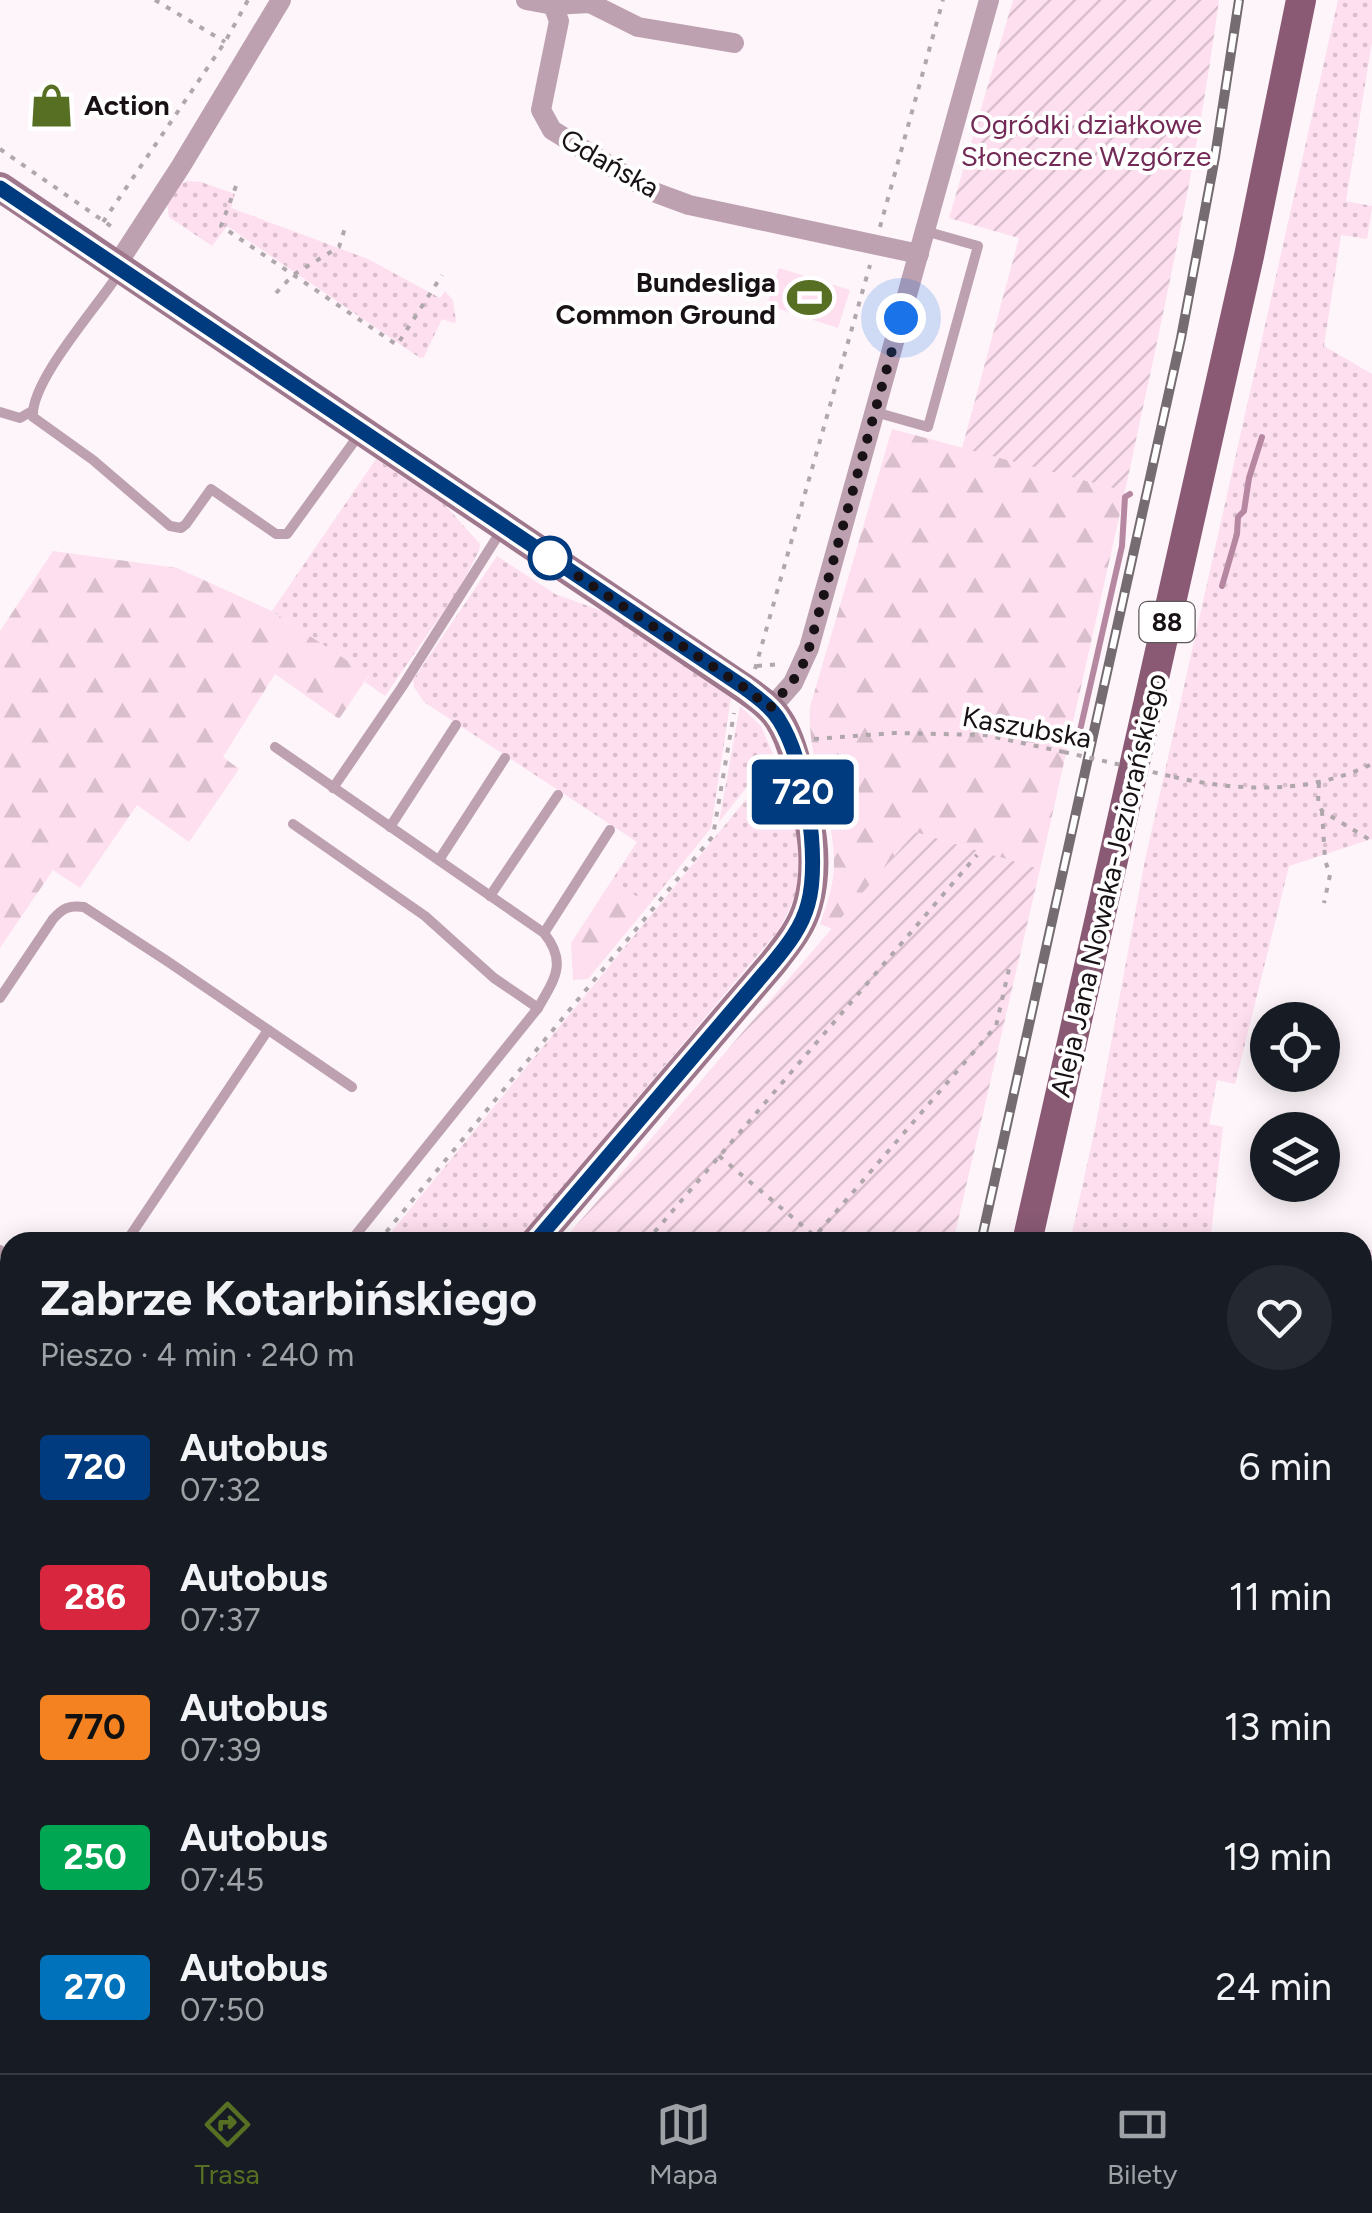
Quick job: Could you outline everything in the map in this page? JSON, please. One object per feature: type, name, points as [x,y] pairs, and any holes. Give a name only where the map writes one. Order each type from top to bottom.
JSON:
[{"type":"main road","name":"Aleja Jana Nowaka-Jeziorańskiego","points":[[1029,1232],[1249,256],[1301,0]]},
{"type":"main road","name":"Aleja Jana Nowaka-Jeziorańskiego","points":[[1049,1232],[1260,295],[1321,0]]},
{"type":"street","points":[[119,268],[281,0]]},
{"type":"street","points":[[526,0],[553,5],[590,3],[638,27],[734,44]]},
{"type":"street","points":[[770,708],[792,683],[805,660],[989,0]]},
{"type":"street","name":"Gdańska","points":[[553,5],[559,22],[541,110],[552,130],[652,191],[689,204],[918,254]]},
{"type":"street","points":[[0,188],[745,688],[770,708],[784,728],[811,824],[814,854],[812,889],[800,924],[772,964],[544,1232]]},
{"type":"lane","points":[[875,412],[928,427],[978,246],[925,231]]},
{"type":"lane","points":[[0,412],[20,418],[32,411],[50,372],[87,314],[103,298],[119,268]]},
{"type":"lane","points":[[32,411],[37,421],[94,460],[176,528],[186,524],[211,489],[282,536],[292,530],[361,432]]},
{"type":"lane","points":[[333,788],[504,526]]},
{"type":"lane","points":[[390,826],[456,726]]},
{"type":"lane","points":[[275,747],[544,933],[554,946],[558,965],[538,1008],[358,1232]]},
{"type":"lane","points":[[439,860],[504,758]]},
{"type":"lane","points":[[490,896],[558,795]]},
{"type":"lane","points":[[293,824],[425,916],[494,978],[538,1008]]},
{"type":"lane","points":[[544,933],[610,830]]},
{"type":"lane","points":[[0,998],[53,919],[72,905],[84,907],[352,1087]]},
{"type":"lane","points":[[133,1232],[268,1030]]},
{"type":"path","points":[[155,0],[225,42]]},
{"type":"path","points":[[86,245],[225,42],[248,0]]},
{"type":"path","points":[[386,1232],[713,836],[736,703],[753,677],[943,0]]},
{"type":"path","points":[[236,186],[221,226],[397,345],[442,276]]},
{"type":"path","points":[[276,293],[293,274],[339,247],[346,228]]},
{"type":"path","name":"Kaszubska","points":[[789,741],[894,734],[985,735],[1229,787],[1318,783],[1372,764]]},
{"type":"path","points":[[1318,783],[1330,876],[1324,903]]},
{"type":"path","points":[[1322,811],[1372,841]]},
{"type":"path","points":[[655,1232],[978,855]]},
{"type":"path","points":[[819,1232],[996,1026],[1010,969]]},
{"type":"path","points":[[720,1156],[809,1232]]},
{"type":"green space","name":"Ogródki działkowe Słoneczne Wzgórze","points":[[1013,0],[1219,0],[1189,185],[1125,491],[962,448],[1019,238],[949,218]]},
{"type":"green space","points":[[1338,0],[1372,0],[1372,42],[1346,201],[1372,208],[1367,239],[1341,235],[1324,346],[1372,374],[1372,839],[1289,866],[1255,1002],[1250,1002],[1250,1023],[1235,1084],[1217,1080],[1209,1124],[1223,1127],[1211,1232],[1072,1232],[1145,860]]},
{"type":"green space","points":[[188,181],[235,194],[231,208],[368,259],[440,298],[445,291],[453,300],[456,322],[442,319],[420,358],[227,226],[212,246],[169,217],[167,202],[178,185]]},
{"type":"green space","name":"Bundesliga Common Ground","points":[[779,268],[850,290],[838,328],[767,305]]},
{"type":"green space","points":[[892,429],[1125,491],[1040,869],[915,832],[832,929],[820,924],[834,863],[830,823],[812,748],[810,707]]},
{"type":"green space","points":[[376,459],[445,505],[480,544],[459,589],[385,696],[365,682],[369,676],[272,611]]},
{"type":"green space","points":[[53,551],[177,568],[272,611],[369,675],[339,719],[275,674],[223,757],[239,769],[189,842],[137,805],[80,888],[53,870],[0,948],[0,631]]},
{"type":"green space","points":[[497,556],[555,594],[605,612],[731,698],[711,828],[649,905],[612,880],[637,842],[424,702],[414,687],[413,680]]},
{"type":"green space","points":[[740,706],[761,726],[773,754],[719,822]]},
{"type":"green space","points":[[766,775],[778,780],[793,806],[800,859],[797,888],[778,931],[524,1232],[391,1232]]},
{"type":"green space","points":[[915,832],[1040,869],[955,1232],[571,1232]]},
{"type":"green space","points":[[612,880],[649,905],[588,979],[573,980],[571,943]]},
{"type":"waterway","points":[[1222,586],[1262,437]]},
{"type":"waterway","points":[[1079,735],[1122,546],[1125,497],[1130,494]]},
{"type":"railway","points":[[983,1232],[1181,338],[1239,0]]},
{"type":"bus line","name":"720","points":[[0,188],[745,688],[770,708],[784,728],[811,824],[814,854],[812,889],[800,924],[772,964],[544,1232]]},
{"type":"place","name":"Action","points":[[51,105]]},
{"type":"place","name":"Bundesliga Common Ground","points":[[809,298]]},
{"type":"route","points":[[550,558],[542,552],[770,708],[800,672],[809,648],[901,318]]}]
